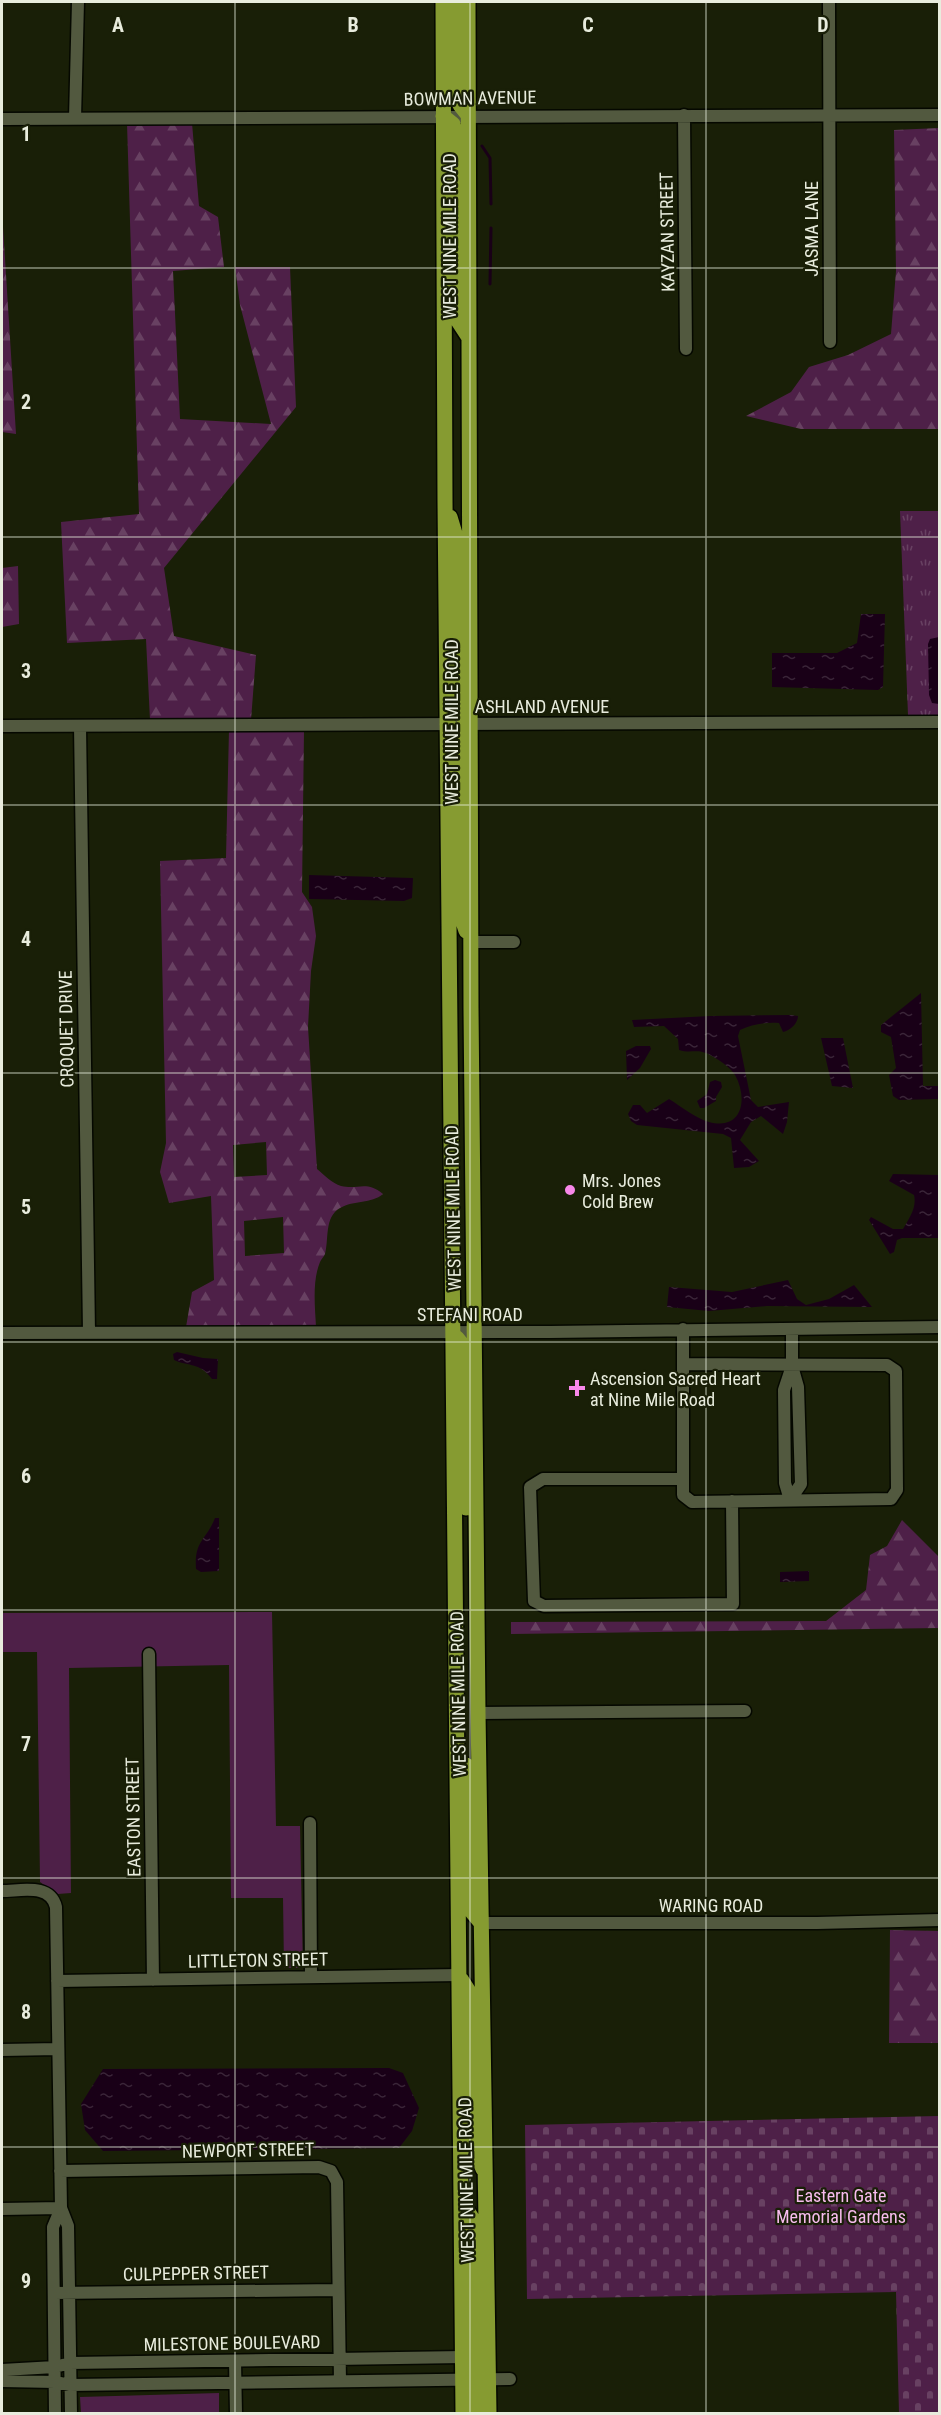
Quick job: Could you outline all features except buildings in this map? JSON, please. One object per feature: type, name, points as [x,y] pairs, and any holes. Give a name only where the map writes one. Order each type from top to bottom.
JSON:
[{"type":"main road","name":"WEST NINE MILE ROAD","points":[[443,2],[450,1115],[463,2357]]},
{"type":"main road","points":[[454,2],[455,94],[468,115]]},
{"type":"main road","name":"WEST NINE MILE ROAD","points":[[463,2414],[476,2380],[486,2174],[478,1713],[470,942],[468,2]]},
{"type":"main road","points":[[443,116],[453,124],[456,137],[456,318],[469,338]]},
{"type":"main road","points":[[445,500],[456,537],[458,710],[462,718],[470,724]]},
{"type":"main road","points":[[447,724],[457,732],[459,910],[470,942]]},
{"type":"main road","points":[[450,1115],[460,1133],[461,1308],[467,1326],[474,1331]]},
{"type":"main road","points":[[452,1332],[462,1343],[467,1531],[476,1544]]},
{"type":"main road","points":[[456,1733],[465,1741],[469,1889],[472,1912],[482,1923]]},
{"type":"main road","points":[[459,1975],[468,1990],[472,2009],[473,2145],[486,2174]]},
{"type":"main road","points":[[461,2201],[474,2221],[475,2350],[481,2373],[476,2380]]},
{"type":"main road","points":[[463,2357],[472,2367],[476,2380],[478,2414]]},
{"type":"main road","name":"WEST NINE MILE ROAD","points":[[476,2380],[489,2414]]},
{"type":"street","points":[[75,118],[78,2]]},
{"type":"street","name":"JASMA LANE","points":[[829,2],[830,342]]},
{"type":"street","name":"KAYZAN STREET","points":[[684,115],[686,349]]},
{"type":"street","name":"BOWMAN AVENUE","points":[[2,118],[939,115]]},
{"type":"street","name":"ASHLAND AVENUE","points":[[2,726],[939,722]]},
{"type":"street","name":"CROQUET DRIVE","points":[[80,726],[89,1332]]},
{"type":"street","points":[[470,942],[514,942]]},
{"type":"street","name":"STEFANI ROAD","points":[[2,1333],[939,1328]]},
{"type":"street","points":[[682,1329],[683,1495],[692,1502],[891,1499],[897,1490],[896,1371],[887,1365],[683,1364]]},
{"type":"street","points":[[790,1500],[785,1483],[784,1390],[792,1366],[792,1329]]},
{"type":"street","points":[[683,1479],[543,1479],[530,1487],[534,1601],[544,1606],[733,1604],[732,1501]]},
{"type":"street","name":"EASTON STREET","points":[[149,1654],[153,1980]]},
{"type":"street","points":[[478,1713],[745,1711]]},
{"type":"street","points":[[310,1823],[311,1977]]},
{"type":"street","points":[[2,1891],[41,1890],[50,1894],[56,1907],[61,2208],[68,2226],[71,2414]]},
{"type":"street","name":"WARING ROAD","points":[[482,1923],[817,1923],[939,1920]]},
{"type":"street","name":"LITTLETON STREET","points":[[57,1981],[459,1975]]},
{"type":"street","points":[[2,2050],[58,2049]]},
{"type":"street","name":"NEWPORT STREET","points":[[60,2171],[326,2168],[335,2176],[337,2182],[340,2381]]},
{"type":"street","points":[[2,2209],[61,2208]]},
{"type":"street","points":[[55,2414],[53,2227],[61,2208]]},
{"type":"street","name":"CULPEPPER STREET","points":[[54,2293],[338,2290]]},
{"type":"street","name":"MILESTONE BOULEVARD","points":[[2,2370],[55,2367],[70,2363],[463,2357]]},
{"type":"street","points":[[236,2361],[236,2414]]},
{"type":"street","points":[[2,2381],[55,2382],[70,2385],[510,2379]]},
{"type":"green space","points":[[127,123],[192,123],[199,206],[218,217],[224,267],[173,271],[180,419],[271,424],[240,305],[235,267],[290,267],[296,407],[164,568],[174,636],[256,655],[251,720],[150,720],[146,639],[67,643],[61,522],[139,514]]},
{"type":"green space","points":[[939,128],[939,429],[801,429],[746,416],[791,392],[809,367],[848,355],[891,334],[896,271],[894,130]]},
{"type":"green space","points":[[2,211],[16,434],[2,432]]},
{"type":"green space","points":[[900,511],[939,511],[939,715],[908,715]]},
{"type":"green space","points":[[18,566],[19,624],[2,627],[2,568]]},
{"type":"green space","points":[[229,730],[304,730],[302,892],[312,907],[316,936],[311,971],[308,1027],[317,1169],[341,1186],[367,1186],[383,1194],[340,1208],[331,1217],[325,1254],[317,1269],[316,1327],[186,1327],[192,1292],[214,1280],[211,1196],[169,1203],[160,1172],[166,1143],[160,861],[226,858]],"holes":[[[266,1142],[267,1175],[234,1177],[233,1145]],[[283,1217],[284,1253],[245,1256],[244,1221]]]},
{"type":"green space","points":[[902,1520],[939,1557],[939,1628],[511,1634],[511,1622],[826,1621],[866,1590],[870,1555],[887,1546]]},
{"type":"green space","points":[[272,1612],[276,1826],[300,1826],[303,1968],[284,1968],[283,1898],[231,1898],[229,1665],[69,1668],[71,1893],[58,1894],[40,1882],[37,1652],[2,1652],[2,1613]]},
{"type":"green space","points":[[890,1930],[939,1931],[939,2043],[889,2043]]},
{"type":"green space","name":"Eastern Gate Memorial Gardens","points":[[939,2116],[939,2413],[899,2413],[896,2292],[527,2299],[525,2125]]},
{"type":"green space","points":[[219,2393],[219,2413],[81,2413],[80,2397]]},
{"type":"water","points":[[861,614],[885,614],[883,687],[878,690],[772,687],[772,653],[837,653],[857,643]]},
{"type":"water","points":[[940,637],[939,704],[932,703],[929,695],[928,644],[930,639]]},
{"type":"water","points":[[309,875],[413,878],[412,898],[404,901],[309,899]]},
{"type":"water","points":[[921,993],[923,1086],[939,1086],[939,1099],[899,1100],[893,1096],[889,1075],[896,1068],[891,1037],[881,1032],[881,1025]]},
{"type":"water","points":[[798,1016],[798,1019],[786,1031],[783,1032],[779,1023],[764,1023],[740,1030],[738,1036],[751,1100],[758,1107],[789,1102],[783,1134],[761,1116],[751,1122],[740,1140],[759,1161],[749,1167],[734,1168],[731,1138],[723,1134],[637,1125],[631,1121],[628,1114],[633,1105],[640,1105],[647,1113],[669,1099],[699,1118],[720,1124],[736,1117],[741,1102],[739,1084],[735,1075],[724,1063],[705,1053],[679,1050],[678,1039],[664,1026],[634,1027],[632,1020]]},
{"type":"water","points":[[821,1038],[843,1038],[853,1088],[832,1086]]},
{"type":"water","points":[[636,1046],[650,1046],[651,1049],[640,1068],[627,1080],[626,1051]]},
{"type":"water","points":[[715,1080],[721,1082],[722,1087],[716,1101],[700,1108],[697,1101],[707,1094],[710,1082]]},
{"type":"water","points":[[893,1174],[939,1175],[940,1238],[902,1238],[897,1240],[894,1252],[890,1254],[869,1220],[871,1217],[893,1229],[903,1229],[912,1213],[915,1200],[914,1195],[889,1181]]},
{"type":"water","points":[[788,1280],[797,1299],[806,1305],[829,1299],[854,1285],[872,1307],[767,1306],[709,1311],[667,1307],[669,1287],[732,1292]]},
{"type":"water","points":[[177,1352],[218,1359],[217,1379],[212,1379],[198,1367],[174,1360],[173,1354]]},
{"type":"water","points":[[215,1518],[219,1518],[219,1571],[201,1572],[196,1569],[197,1552]]},
{"type":"water","points":[[809,1571],[809,1581],[780,1582],[780,1572]]},
{"type":"water","points":[[389,2068],[403,2073],[419,2108],[412,2131],[399,2148],[103,2151],[85,2130],[81,2104],[103,2069]]},
{"type":"waterway","points":[[482,146],[490,158],[491,204]]},
{"type":"waterway","points":[[490,284],[491,228]]},
{"type":"place","name":"Mrs. Jones Cold Brew","points":[[570,1190]]},
{"type":"place","name":"Ascension Sacred Heart at Nine Mile Road","points":[[577,1388]]}]
